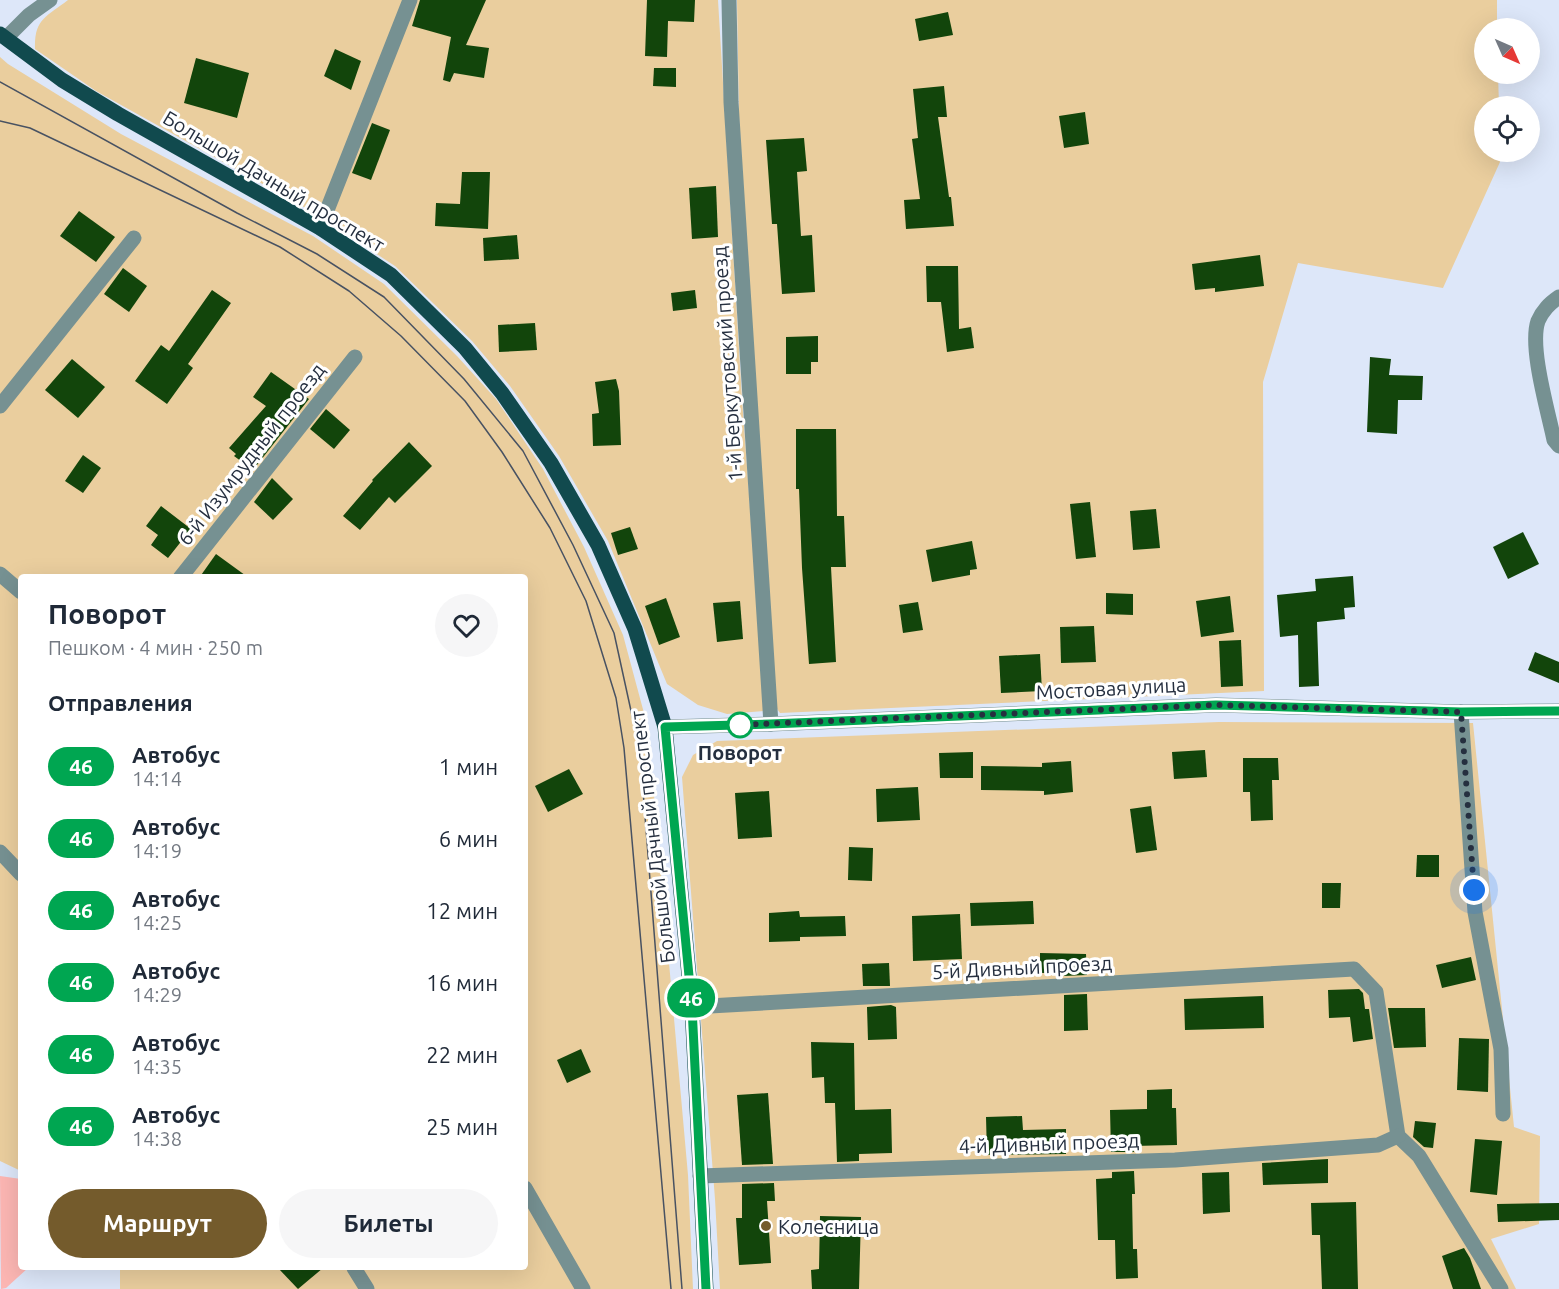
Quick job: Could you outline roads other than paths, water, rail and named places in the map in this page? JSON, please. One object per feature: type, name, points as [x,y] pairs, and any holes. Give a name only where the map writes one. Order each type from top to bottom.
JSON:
[{"type":"main road","name":"Большой Дачный проспект","points":[[3,36],[62,80],[320,228],[391,275],[459,341],[502,393],[551,463],[598,545],[635,629],[665,727],[692,1007],[706,1289]]},
{"type":"street","points":[[3,36],[50,0]]},
{"type":"street","points":[[320,228],[410,0]]},
{"type":"street","name":"1-й Беркутовский проезд","points":[[729,0],[731,102],[771,724]]},
{"type":"street","points":[[0,406],[134,238]]},
{"type":"street","points":[[1559,297],[1546,306],[1538,323],[1536,350],[1554,440],[1559,446]]},
{"type":"street","name":"6-й Изумрудный проезд","points":[[183,574],[356,357]]},
{"type":"street","points":[[0,574],[18,589]]},
{"type":"street","name":"Мостовая улица","points":[[665,727],[1216,705],[1461,712],[1559,711]]},
{"type":"street","points":[[1461,712],[1476,912],[1501,1049],[1503,1114]]},
{"type":"street","points":[[0,852],[18,871]]},
{"type":"street","name":"5-й Дивный проезд","points":[[692,1007],[1354,969],[1376,992],[1398,1136]]},
{"type":"street","points":[[1398,1136],[1419,1156],[1501,1289]]},
{"type":"street","name":"4-й Дивный проезд","points":[[700,1176],[1175,1160],[1378,1144],[1398,1136]]},
{"type":"street","points":[[528,1193],[583,1289]]},
{"type":"street","points":[[355,1270],[367,1289]]},
{"type":"tram line","points":[[0,82],[237,213],[317,254],[384,297],[464,379],[523,451],[573,545],[614,633],[640,752],[682,1289]]},
{"type":"tram line","points":[[0,121],[30,128],[280,247],[349,291],[401,336],[465,401],[502,452],[550,528],[586,601],[616,698],[624,748],[671,1289]]},
{"type":"place","name":"Поворот","points":[[740,725]]},
{"type":"place","name":"Колесница","points":[[766,1226]]}]
